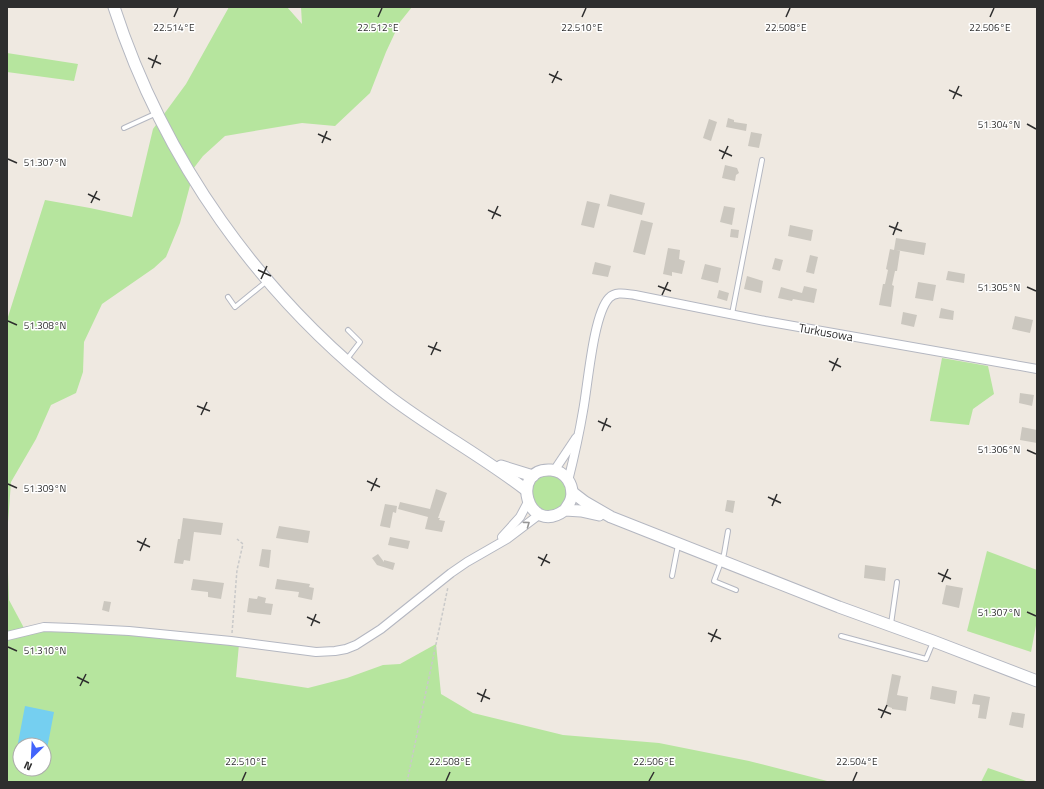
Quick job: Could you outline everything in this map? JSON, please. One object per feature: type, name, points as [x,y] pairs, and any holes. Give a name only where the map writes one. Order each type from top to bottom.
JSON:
[{"type":"main road","points":[[114,7],[140,75],[178,155],[235,241],[267,281],[306,324],[346,361],[412,414],[465,449],[489,462],[526,490]]},
{"type":"main road","points":[[489,462],[533,476]]},
{"type":"main road","points":[[546,470],[554,470],[562,474],[568,480],[572,492],[570,502],[565,510],[560,514],[553,516],[540,514],[531,507],[528,502],[526,490],[533,476],[546,470]]},
{"type":"main road","points":[[572,492],[585,502],[611,517],[678,545],[1037,681]]},
{"type":"main road","points":[[565,510],[581,511],[611,517]]},
{"type":"street","name":"Turkusowa","points":[[579,434],[599,318],[605,303],[616,293],[635,295],[1037,369]]},
{"type":"street","points":[[554,470],[579,434]]},
{"type":"street","points":[[568,480],[579,434]]},
{"type":"street","points":[[490,548],[520,517],[528,502]]},
{"type":"street","points":[[7,636],[34,629],[55,627],[129,631],[231,641],[316,652],[331,652],[346,649],[356,645],[381,629],[450,574],[490,548],[507,539],[540,514]]},
{"type":"lane","points":[[124,128],[157,113]]},
{"type":"lane","points":[[732,314],[762,160]]},
{"type":"lane","points":[[228,297],[235,307],[267,281]]},
{"type":"lane","points":[[346,361],[360,342],[348,330]]},
{"type":"lane","points":[[728,531],[722,562],[714,581],[736,590]]},
{"type":"lane","points":[[672,576],[678,545]]},
{"type":"lane","points":[[891,626],[897,582]]},
{"type":"lane","points":[[841,636],[926,659],[933,641]]},
{"type":"path","points":[[231,641],[237,570],[243,544],[237,539]]},
{"type":"path","points":[[407,782],[450,574]]},
{"type":"green space","points":[[229,7],[287,7],[302,24],[301,7],[412,7],[400,22],[386,52],[370,93],[335,126],[302,123],[225,136],[203,156],[193,169],[180,223],[166,257],[154,268],[102,304],[84,342],[83,372],[76,393],[51,405],[36,439],[11,482],[7,536],[7,320],[45,200],[132,217],[153,129],[186,84]]},
{"type":"green space","points":[[7,53],[78,64],[74,81],[7,72]]},
{"type":"green space","points":[[942,358],[988,366],[994,394],[973,409],[969,425],[930,421]]},
{"type":"green space","points":[[549,475],[559,478],[564,483],[567,493],[564,503],[559,508],[549,511],[539,508],[534,503],[531,493],[534,483],[539,478]]},
{"type":"green space","points":[[7,544],[9,600],[24,628],[24,631],[44,627],[239,644],[236,677],[308,688],[347,678],[383,665],[400,664],[436,644],[441,694],[473,713],[563,735],[659,743],[749,761],[831,782],[7,782]]},
{"type":"green space","points":[[987,551],[1037,570],[1037,620],[1031,652],[967,631]]},
{"type":"green space","points":[[988,768],[1029,782],[981,782]]},
{"type":"water","points":[[25,706],[54,712],[49,737],[19,737]]},
{"type":"building","points":[[728,118],[734,120],[734,122],[747,124],[746,131],[726,127]]},
{"type":"building","points":[[709,119],[717,122],[711,141],[703,138]]},
{"type":"building","points":[[751,132],[762,134],[759,148],[748,146]]},
{"type":"building","points":[[725,165],[737,168],[739,173],[736,175],[735,181],[722,178]]},
{"type":"building","points":[[610,194],[645,203],[642,215],[607,206]]},
{"type":"building","points":[[587,201],[600,204],[594,228],[581,225]]},
{"type":"building","points":[[724,206],[735,208],[732,225],[720,222]]},
{"type":"building","points":[[641,220],[653,223],[645,255],[633,252]]},
{"type":"building","points":[[790,225],[813,230],[811,241],[788,236]]},
{"type":"building","points":[[731,229],[739,230],[738,238],[730,237]]},
{"type":"building","points":[[896,238],[926,243],[924,255],[896,250],[900,251],[897,271],[895,271],[892,285],[894,286],[891,307],[879,305],[883,284],[885,284],[888,270],[886,269],[890,249],[894,250]]},
{"type":"building","points":[[668,248],[680,250],[679,259],[685,261],[682,274],[672,272],[672,276],[663,274]]},
{"type":"building","points":[[810,255],[818,257],[814,274],[806,272]]},
{"type":"building","points":[[775,258],[783,260],[780,271],[772,269]]},
{"type":"building","points":[[595,262],[611,266],[608,277],[592,274]]},
{"type":"building","points":[[705,264],[721,268],[718,283],[701,279]]},
{"type":"building","points":[[948,271],[965,274],[964,283],[946,280]]},
{"type":"building","points":[[747,276],[763,281],[761,293],[744,289]]},
{"type":"building","points":[[918,282],[936,285],[933,301],[915,298]]},
{"type":"building","points":[[804,286],[817,289],[814,303],[778,298],[781,287],[802,293]]},
{"type":"building","points":[[719,290],[729,293],[727,301],[717,298]]},
{"type":"building","points":[[941,308],[954,311],[953,320],[939,318]]},
{"type":"building","points":[[903,312],[917,315],[914,327],[901,324]]},
{"type":"building","points":[[1015,316],[1033,320],[1030,333],[1012,329]]},
{"type":"building","points":[[1020,393],[1034,395],[1032,406],[1019,403]]},
{"type":"building","points":[[1022,427],[1037,430],[1037,443],[1020,440]]},
{"type":"building","points":[[436,489],[447,493],[438,518],[440,518],[439,520],[445,521],[442,532],[425,529],[428,517],[398,509],[400,502],[430,509]]},
{"type":"building","points":[[727,500],[735,501],[733,513],[725,511]]},
{"type":"building","points":[[385,504],[397,506],[396,513],[393,512],[390,528],[380,526]]},
{"type":"building","points":[[183,518],[223,523],[221,535],[194,532],[190,561],[184,560],[183,564],[174,563]]},
{"type":"building","points":[[279,526],[310,531],[308,543],[276,538]]},
{"type":"building","points":[[390,537],[410,541],[408,549],[388,545]]},
{"type":"building","points":[[262,549],[271,550],[269,568],[259,566]]},
{"type":"building","points":[[378,554],[384,562],[384,560],[395,563],[393,570],[377,565],[372,558]]},
{"type":"building","points":[[865,565],[886,568],[885,581],[864,578]]},
{"type":"building","points":[[193,579],[224,583],[221,599],[208,597],[208,592],[191,590]]},
{"type":"building","points":[[277,579],[310,584],[309,587],[314,588],[312,600],[298,597],[299,592],[275,589]]},
{"type":"building","points":[[946,585],[963,588],[959,608],[942,604]]},
{"type":"building","points":[[258,596],[266,598],[265,603],[273,604],[271,615],[247,612],[249,598],[257,599]]},
{"type":"building","points":[[104,601],[111,602],[109,612],[102,610]]},
{"type":"building","points":[[892,674],[901,676],[897,695],[908,697],[906,711],[892,709],[886,706]]},
{"type":"building","points":[[932,686],[957,691],[955,704],[930,699]]},
{"type":"building","points":[[974,694],[990,697],[986,719],[978,718],[980,705],[972,704]]},
{"type":"building","points":[[1012,712],[1025,714],[1023,728],[1009,725]]}]
